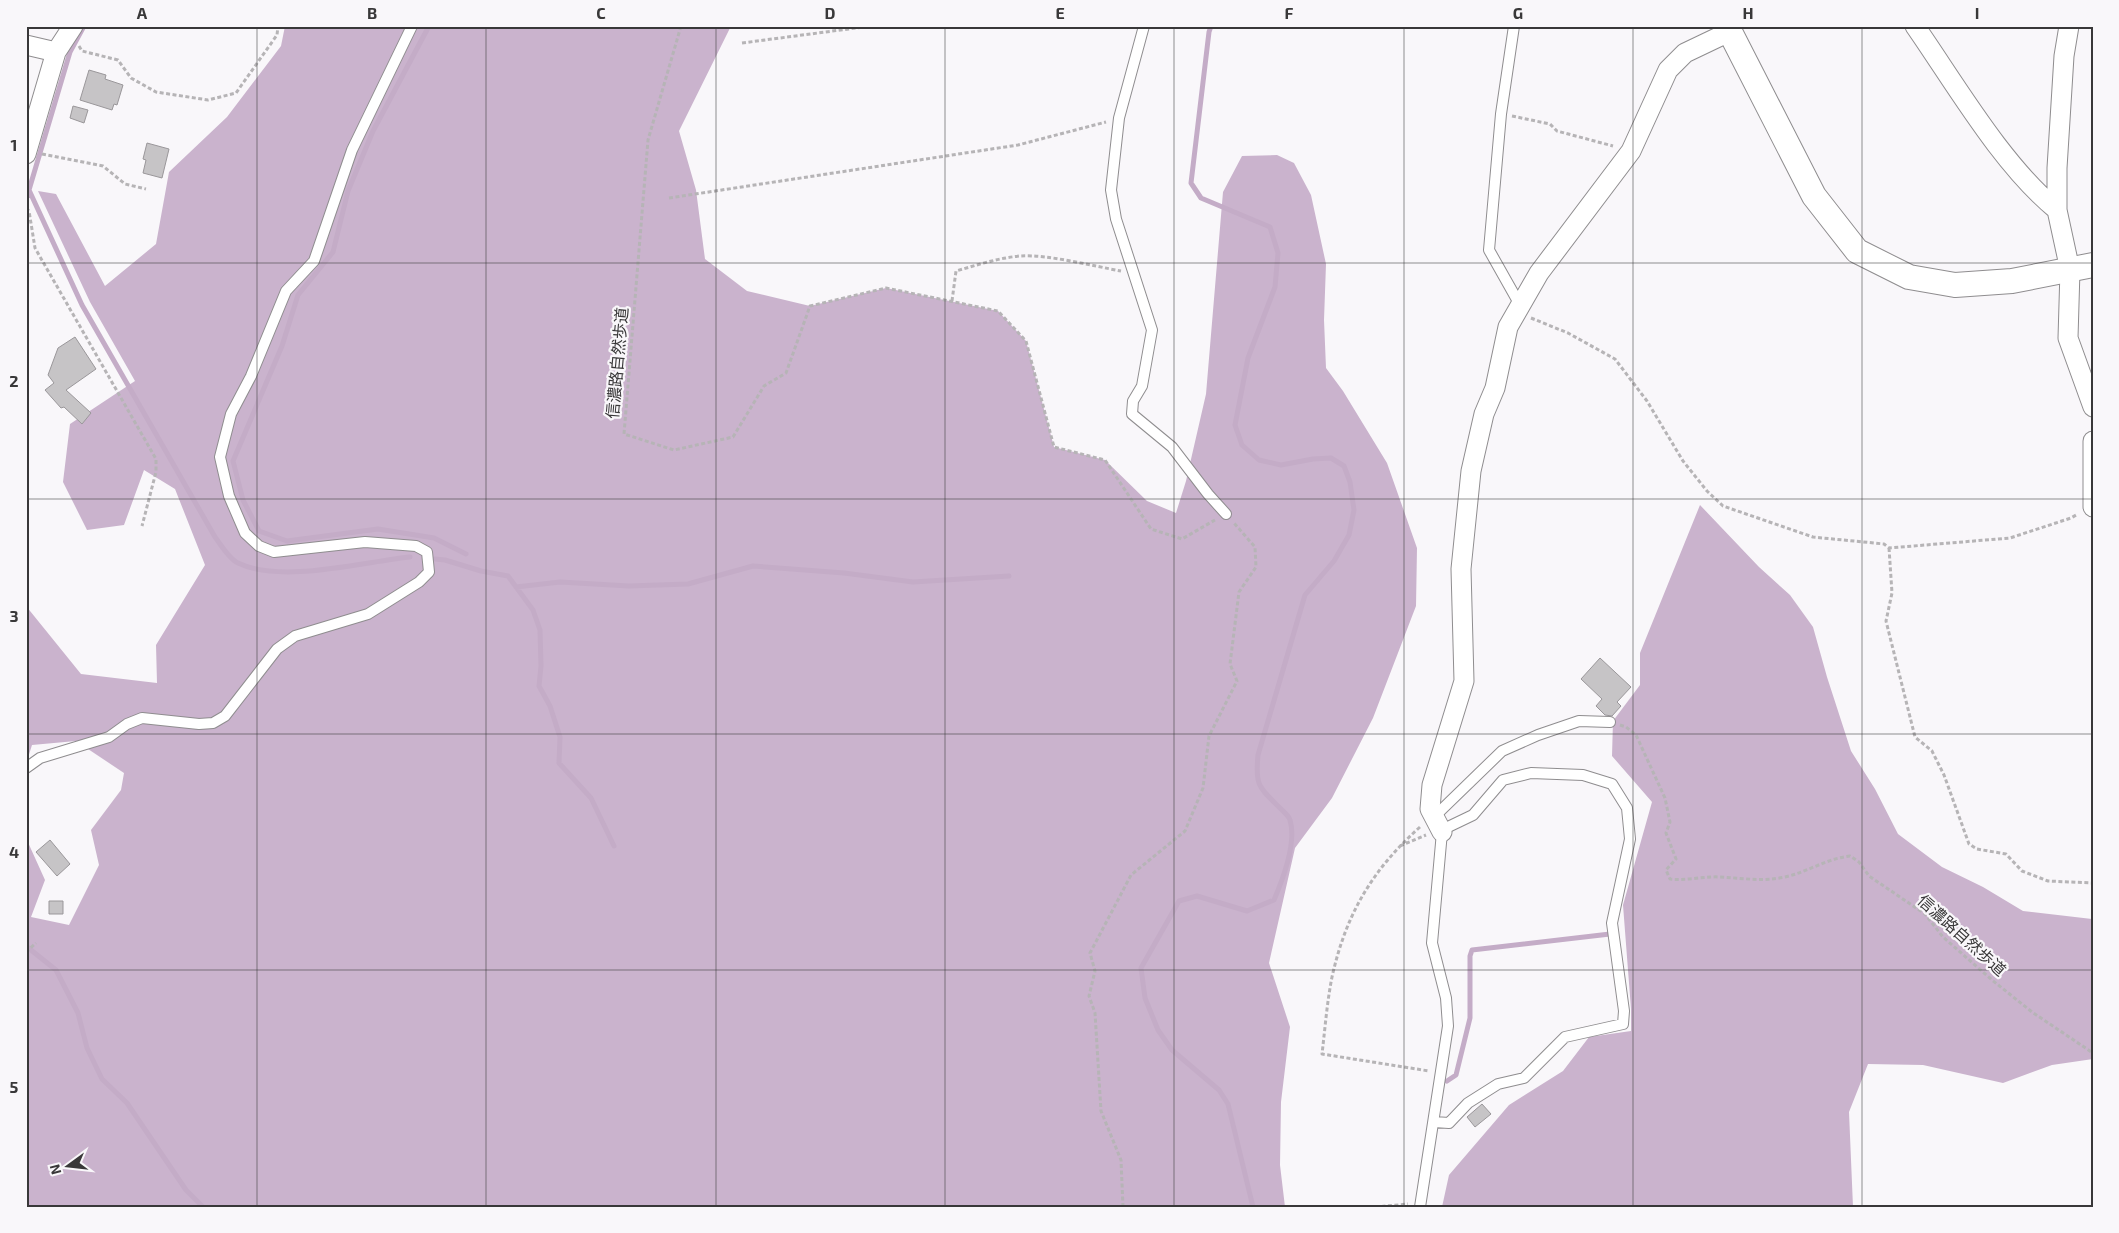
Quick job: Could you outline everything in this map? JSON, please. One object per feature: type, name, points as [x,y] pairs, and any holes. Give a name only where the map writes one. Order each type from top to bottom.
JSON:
[{"type":"street","points":[[26,154],[56,52],[73,26]]},
{"type":"street","points":[[1915,26],[1988,132],[2037,194],[2057,210]]},
{"type":"street","points":[[2069,26],[2064,56],[2057,168],[2057,210],[2081,267],[2068,338],[2093,407]]},
{"type":"street","points":[[1436,819],[1432,785],[1464,681],[1461,569],[1471,471],[1484,414],[1495,388],[1508,327],[1539,274],[1631,151],[1668,70],[1685,53],[1728,29],[1814,196],[1858,250],[1909,277],[1955,285],[2012,281],[2081,267]]},
{"type":"street","points":[[26,45],[56,52]]},
{"type":"street","points":[[2092,506],[2093,441]]},
{"type":"lane","points":[[26,768],[40,758],[109,737],[126,724],[142,718],[199,724],[213,723],[225,716],[277,649],[283,644],[295,636],[368,614],[419,582],[428,572],[427,552],[416,546],[366,542],[274,552],[259,546],[245,533],[230,496],[220,457],[231,414],[251,376],[286,291],[314,261],[352,150],[412,26]]},
{"type":"lane","points":[[1144,26],[1119,118],[1111,190],[1116,218],[1152,330],[1142,386],[1133,401],[1132,414],[1172,447],[1226,514]]},
{"type":"lane","points":[[1514,26],[1501,114],[1489,250],[1518,309]]},
{"type":"lane","points":[[1421,1205],[1424,1174],[1434,1122],[1448,1026],[1446,998],[1432,943],[1436,819],[1502,751],[1538,735],[1579,721],[1610,722]]},
{"type":"lane","points":[[1434,1122],[1449,1123],[1468,1103],[1498,1084],[1524,1078],[1565,1037],[1623,1024],[1624,1011],[1612,923],[1630,839],[1628,808],[1612,784],[1583,775],[1532,773],[1504,780],[1473,815],[1448,827],[1436,819]]},
{"type":"path","points":[[78,46],[82,51],[118,60],[131,78],[156,92],[208,100],[236,93],[276,35],[278,26]]},
{"type":"path","name":"信濃路自然歩道","points":[[682,26],[648,140],[624,434],[674,450],[733,437],[764,386],[786,373],[810,306],[886,288],[998,311],[1026,341],[1054,447],[1105,460],[1151,529],[1182,539],[1226,514]]},
{"type":"path","points":[[742,43],[871,26]]},
{"type":"path","points":[[1501,114],[1550,124],[1557,131],[1631,151]]},
{"type":"path","points":[[669,198],[1018,145],[1119,118]]},
{"type":"path","points":[[48,155],[103,166],[125,184],[146,189]]},
{"type":"path","points":[[27,210],[35,248],[156,459],[156,472],[142,526]]},
{"type":"path","points":[[952,301],[956,271],[1004,258],[1023,256],[1050,259],[1134,273]]},
{"type":"path","points":[[1518,309],[1568,333],[1615,359],[1647,402],[1683,461],[1706,491],[1723,506],[1813,537],[1884,544],[1889,548],[2010,538],[2072,518],[2092,506]]},
{"type":"path","points":[[1123,1207],[1122,1160],[1101,1110],[1095,1013],[1088,996],[1095,972],[1090,953],[1131,875],[1186,831],[1203,788],[1209,736],[1237,681],[1230,664],[1240,592],[1256,567],[1255,547],[1226,514]]},
{"type":"path","points":[[1889,548],[1892,593],[1886,621],[1916,737],[1932,751],[1944,775],[1969,844],[1977,849],[2006,854],[2022,871],[2048,881],[2093,883]]},
{"type":"path","name":"信濃路自然歩道","points":[[1636,735],[1665,798],[1670,822],[1666,833],[1676,859],[1666,870],[1670,879],[1683,881],[1719,877],[1747,880],[1785,877],[1834,858],[1850,856],[1859,862],[1870,876],[1925,914],[1943,937],[1992,980],[2032,1012],[2093,1054]]},
{"type":"path","points":[[1396,848],[1420,836],[1436,819]]},
{"type":"path","points":[[1436,819],[1420,826],[1396,848],[1370,881],[1352,912],[1332,977],[1322,1054],[1441,1073]]},
{"type":"path","points":[[26,952],[36,944]]},
{"type":"path","points":[[1375,1207],[1421,1205]]},
{"type":"shaded area","points":[[285,26],[731,26],[679,131],[696,190],[705,259],[747,291],[810,306],[886,288],[998,311],[1026,341],[1054,447],[1105,460],[1147,501],[1176,513],[1186,481],[1206,394],[1223,192],[1242,156],[1277,155],[1294,163],[1311,195],[1326,264],[1324,320],[1326,368],[1343,391],[1387,463],[1417,548],[1416,606],[1373,718],[1332,798],[1295,848],[1269,963],[1290,1027],[1281,1102],[1280,1165],[1285,1207],[26,1207],[26,838],[45,880],[31,917],[69,925],[99,865],[91,830],[121,790],[124,773],[76,741],[32,745],[26,764],[26,606],[81,674],[157,683],[156,645],[205,565],[175,489],[144,470],[124,525],[87,530],[63,482],[70,424],[135,381],[90,302],[38,191],[56,194],[105,286],[156,244],[169,172],[227,117],[281,46]]},
{"type":"shaded area","points":[[1700,505],[1759,567],[1790,595],[1813,627],[1851,751],[1875,789],[1898,834],[1942,867],[1983,887],[2023,911],[2092,919],[2093,1059],[2052,1065],[2003,1083],[1923,1065],[1868,1064],[1849,1112],[1853,1207],[1442,1207],[1449,1175],[1509,1105],[1563,1071],[1589,1037],[1631,1031],[1623,905],[1652,802],[1612,756],[1613,721],[1640,685],[1640,653]]},
{"type":"building","points":[[89,70],[106,75],[105,79],[123,85],[117,105],[114,104],[112,110],[80,100]]},
{"type":"building","points":[[73,106],[88,110],[84,123],[70,118]]},
{"type":"building","points":[[147,143],[169,149],[162,178],[143,173],[146,160],[143,159]]},
{"type":"building","points":[[75,337],[96,369],[66,390],[91,413],[82,424],[64,407],[61,408],[45,390],[54,383],[48,375],[58,348]]},
{"type":"building","points":[[1600,658],[1631,687],[1617,702],[1621,706],[1612,716],[1605,715],[1596,706],[1602,699],[1581,679]]},
{"type":"building","points":[[50,840],[70,864],[57,876],[36,852]]},
{"type":"building","points":[[49,901],[63,901],[63,914],[49,914]]},
{"type":"building","points":[[1482,1104],[1491,1114],[1475,1127],[1467,1117]]},
{"type":"waterway","points":[[26,200],[70,52],[84,26]]},
{"type":"waterway","points":[[429,26],[373,131],[348,191],[333,252],[298,295],[282,346],[233,461],[243,500],[259,531],[287,541],[378,529],[434,538],[466,554]]},
{"type":"waterway","points":[[1211,26],[1191,183],[1201,198],[1270,227],[1278,253],[1275,287],[1248,358],[1235,425],[1242,445],[1259,460],[1281,465],[1313,459],[1331,458],[1344,466],[1350,482],[1354,510],[1349,535],[1334,561],[1305,595],[1258,755],[1257,774],[1260,786],[1289,817],[1292,829],[1288,861],[1274,900],[1247,911],[1197,896],[1179,901],[1141,968],[1145,998],[1158,1030],[1172,1050],[1219,1090],[1228,1104],[1253,1207]]},
{"type":"waterway","points":[[29,190],[82,305],[215,537],[231,558],[238,563],[256,569],[276,572],[299,572],[410,557]]},
{"type":"waterway","points":[[435,559],[508,576],[533,610],[540,630],[541,666],[539,686],[550,706],[560,737],[559,763],[591,798],[614,846]]},
{"type":"waterway","points":[[516,587],[560,582],[629,586],[688,584],[753,566],[844,573],[913,582],[1009,576]]},
{"type":"waterway","points":[[1447,1081],[1456,1075],[1470,1018],[1470,956],[1472,950],[1610,934]]},
{"type":"waterway","points":[[26,946],[56,970],[78,1013],[87,1048],[102,1079],[127,1103],[186,1190],[203,1207]]}]
